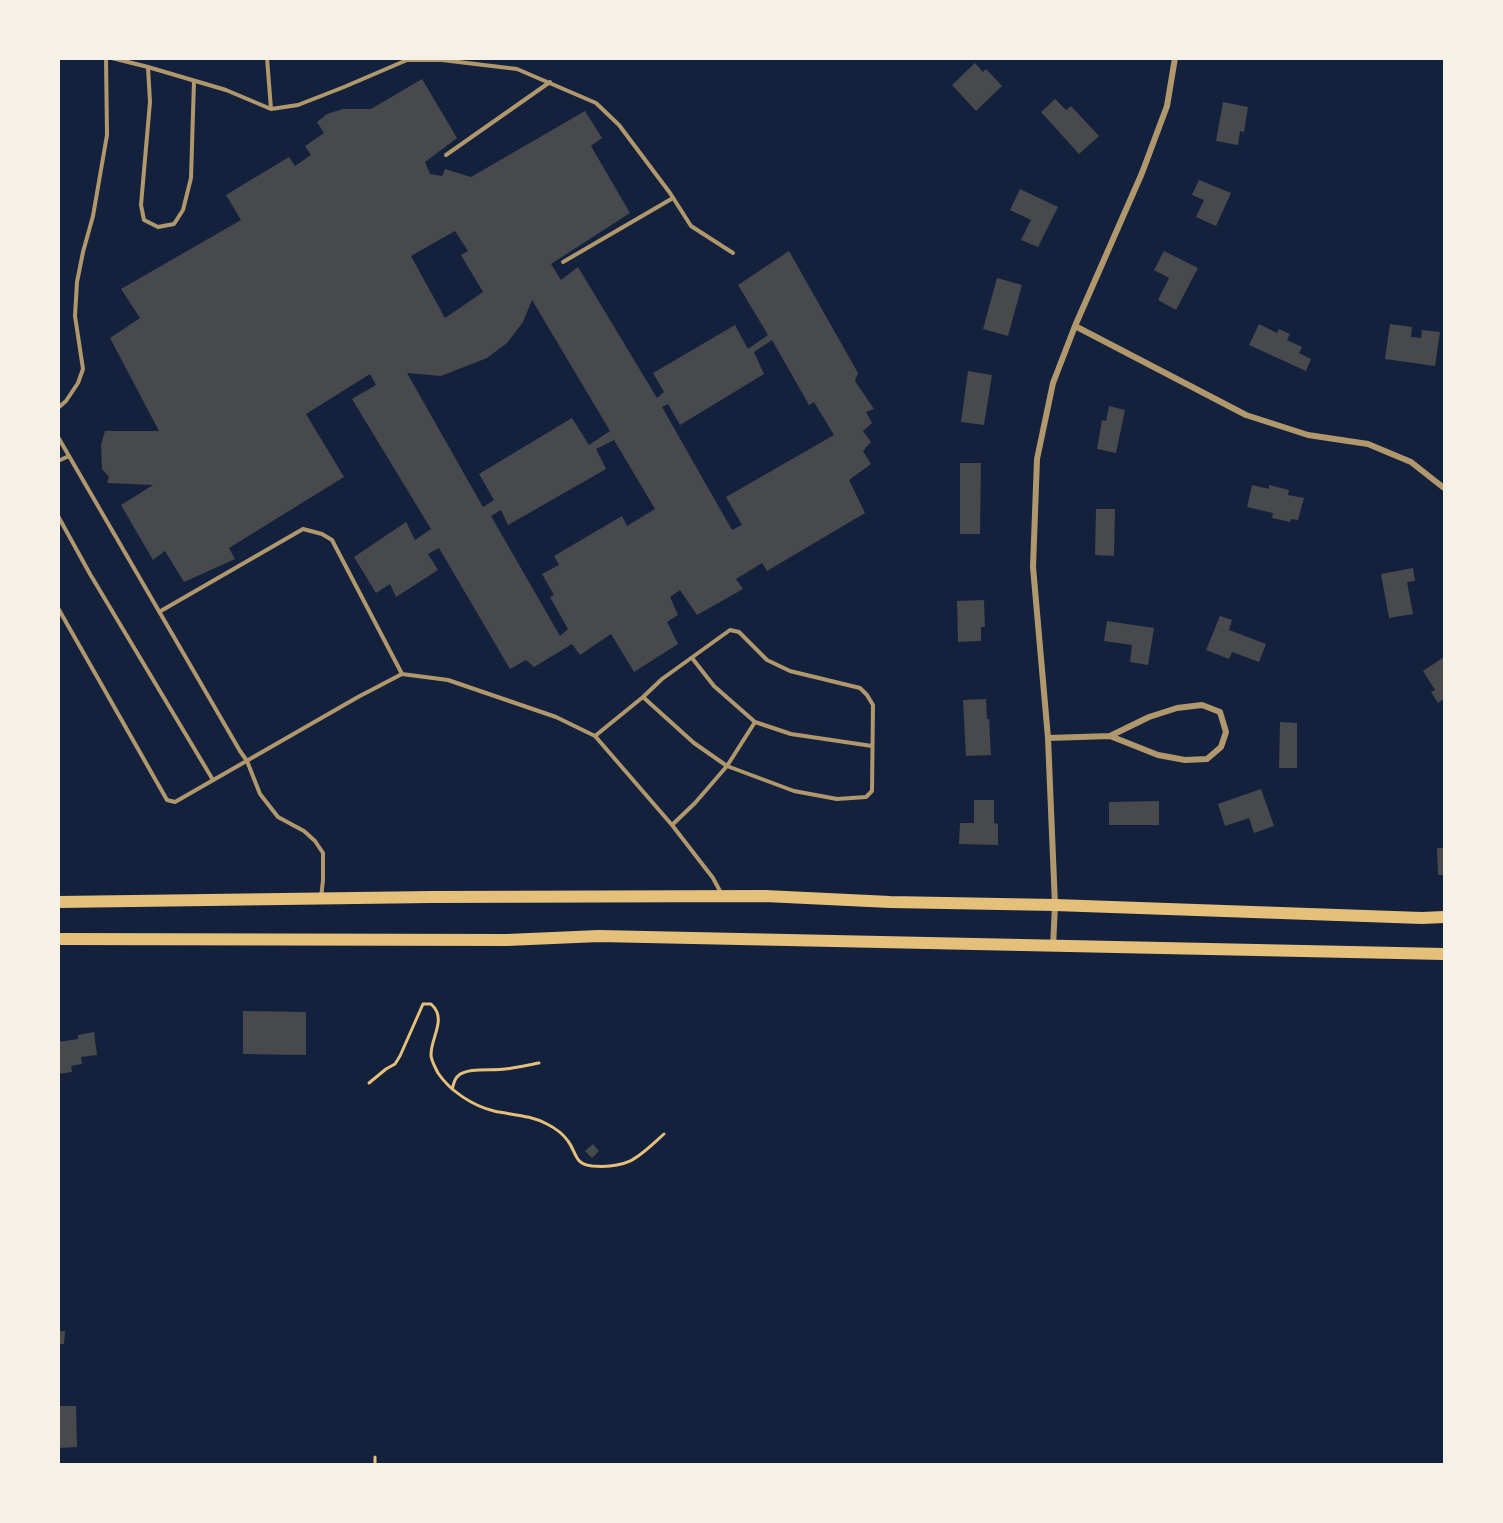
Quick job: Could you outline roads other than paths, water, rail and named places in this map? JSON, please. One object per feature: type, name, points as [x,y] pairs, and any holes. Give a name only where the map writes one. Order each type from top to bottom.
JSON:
[{"type":"main road","points":[[58,902],[765,896],[890,902],[1444,917]]},
{"type":"main road","points":[[58,939],[507,940],[599,936],[1444,954]]},
{"type":"street","points":[[1053,946],[1055,905],[1048,738],[1033,567],[1037,459],[1053,383],[1075,326],[1142,173],[1167,106],[1175,58]]},
{"type":"street","points":[[1075,326],[1246,415],[1308,435],[1368,444],[1411,462],[1444,488]]},
{"type":"street","points":[[1048,738],[1110,736],[1158,755],[1185,760],[1207,759],[1221,747],[1226,732],[1220,712],[1202,705],[1177,708],[1149,717],[1110,736]]},
{"type":"lane","points":[[58,408],[66,401],[83,369],[75,304],[82,252],[93,216],[107,135],[106,58]]},
{"type":"lane","points":[[112,58],[226,90],[272,109],[298,105],[408,60],[442,60],[517,69],[596,103],[619,125],[691,226],[733,253]]},
{"type":"lane","points":[[267,58],[272,109]]},
{"type":"lane","points":[[148,67],[150,102],[141,205],[144,220],[159,227],[174,224],[183,210],[189,189],[194,81]]},
{"type":"lane","points":[[446,155],[550,82]]},
{"type":"lane","points":[[58,93],[58,147]]},
{"type":"lane","points":[[563,262],[673,198]]},
{"type":"lane","points":[[58,438],[247,761],[260,794],[278,817],[304,831],[323,853],[321,898]]},
{"type":"lane","points":[[58,461],[69,456]]},
{"type":"lane","points":[[58,516],[213,780]]},
{"type":"lane","points":[[159,612],[303,529],[322,534],[332,540],[402,674]]},
{"type":"lane","points":[[58,608],[167,800],[175,802],[402,674],[448,680],[556,717],[596,736],[672,825],[713,878],[723,897]]},
{"type":"lane","points":[[596,736],[662,680],[730,630],[739,632],[767,660],[790,671],[861,688],[867,694],[873,705],[872,791],[866,797],[837,799],[794,791],[727,766],[694,743],[643,697]]},
{"type":"lane","points":[[692,658],[714,686],[755,722],[791,734],[872,746]]},
{"type":"lane","points":[[672,825],[695,803],[727,766],[755,722]]}]
